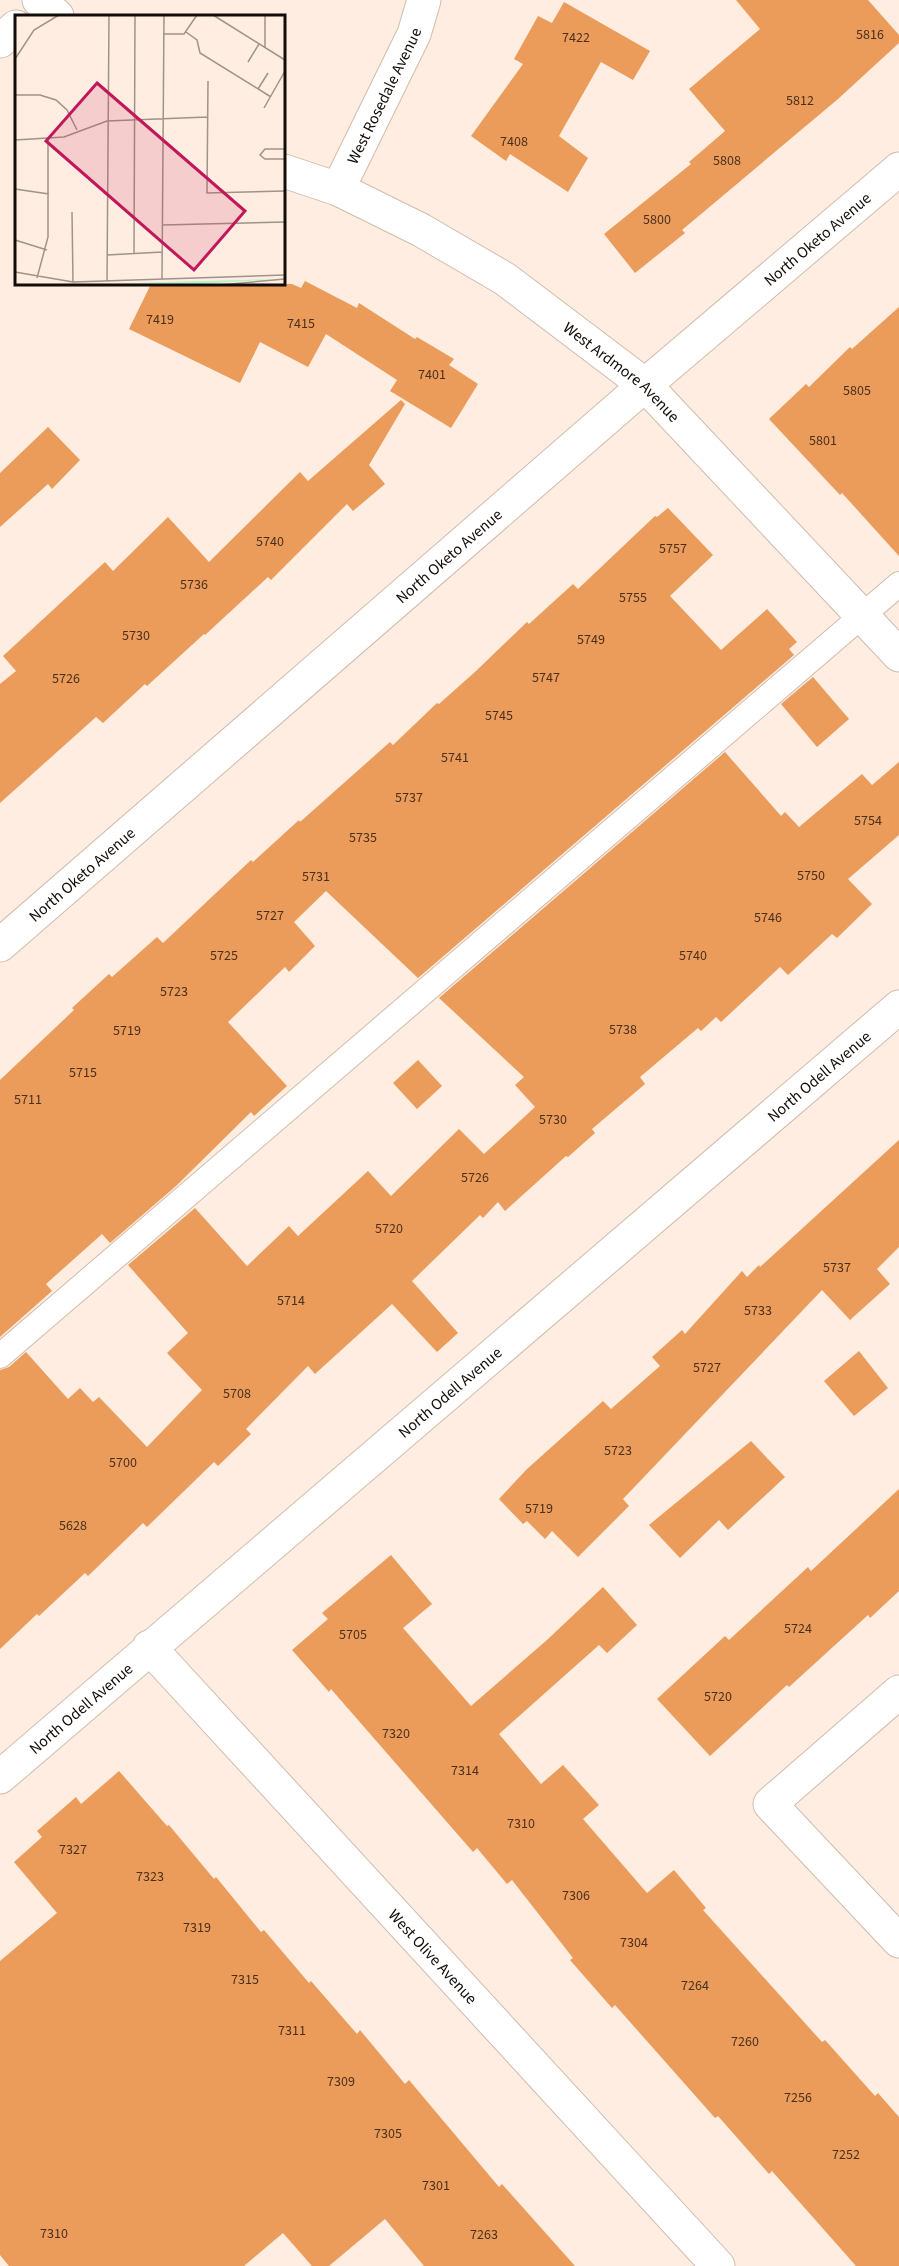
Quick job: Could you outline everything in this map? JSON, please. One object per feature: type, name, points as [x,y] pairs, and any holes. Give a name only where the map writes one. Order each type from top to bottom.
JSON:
[{"type":"street","name":"West Rosedale Avenue","points":[[338,189],[414,34],[424,0]]},
{"type":"street","points":[[0,41],[15,28]]},
{"type":"street","name":"North Oketo Avenue","points":[[0,945],[645,385],[899,169]]},
{"type":"street","name":"West Ardmore Avenue","points":[[285,171],[338,189],[421,230],[505,279],[645,385],[899,654]]},
{"type":"street","name":"North Odell Avenue","points":[[0,1777],[149,1647],[899,1007]]},
{"type":"street","name":"West Olive Avenue","points":[[149,1647],[718,2266]]},
{"type":"street","points":[[899,1692],[771,1804],[899,1941]]},
{"type":"lane","points":[[0,1356],[899,584]]},
{"type":"building","points":[[736,0],[868,0],[899,35],[899,43],[838,99],[682,230],[685,233],[635,273],[604,234],[691,164],[689,162],[725,131],[689,89],[760,29]]},
{"type":"building","points":[[564,2],[650,51],[633,80],[601,62],[559,136],[588,158],[568,192],[510,154],[506,161],[471,136],[523,64],[514,59],[538,16],[552,23]]},
{"type":"building","points":[[305,281],[357,308],[359,303],[415,339],[417,337],[454,359],[449,365],[478,384],[451,428],[390,391],[397,380],[326,334],[308,367],[260,342],[240,383],[129,329],[151,285],[292,284],[301,288]]},
{"type":"building","points":[[899,307],[899,556],[842,493],[840,495],[769,419],[806,384],[809,387],[850,347],[852,349]]},
{"type":"building","points":[[401,400],[405,404],[369,465],[385,484],[353,511],[347,504],[271,580],[268,577],[103,723],[96,717],[0,803],[0,684],[16,671],[3,656],[105,562],[113,571],[168,517],[209,562],[300,472],[308,481]]},
{"type":"building","points":[[48,427],[80,460],[52,489],[48,484],[0,527],[0,473]]},
{"type":"building","points":[[668,508],[713,555],[670,596],[721,650],[767,609],[797,642],[789,649],[794,655],[418,978],[326,891],[294,922],[315,946],[289,972],[285,967],[228,1022],[287,1086],[254,1116],[251,1112],[176,1186],[110,1243],[102,1234],[46,1284],[52,1291],[0,1337],[0,1080],[109,974],[112,977],[157,937],[163,943],[251,860],[253,862],[390,742],[393,745],[527,622],[529,624],[573,584],[578,589],[655,516],[657,517]]},
{"type":"building","points":[[813,677],[849,719],[817,747],[781,704]]},
{"type":"building","points":[[725,752],[781,816],[785,812],[799,827],[862,774],[872,785],[899,762],[899,835],[848,879],[872,904],[837,938],[832,934],[788,975],[780,967],[721,1022],[716,1017],[701,1031],[698,1028],[640,1077],[645,1084],[592,1129],[595,1133],[568,1157],[566,1156],[505,1211],[498,1202],[483,1218],[480,1215],[412,1281],[458,1333],[437,1352],[392,1304],[315,1374],[308,1366],[246,1429],[251,1434],[218,1466],[214,1462],[147,1527],[143,1523],[88,1576],[85,1573],[0,1649],[0,1370],[9,1367],[26,1352],[68,1399],[80,1388],[93,1402],[99,1397],[147,1447],[202,1390],[167,1353],[188,1333],[128,1265],[195,1208],[247,1266],[289,1226],[298,1236],[368,1171],[391,1196],[459,1129],[484,1154],[535,1107],[515,1085],[524,1077],[439,998]]},
{"type":"building","points":[[418,1060],[442,1086],[417,1109],[393,1083]]},
{"type":"building","points":[[899,1140],[899,1247],[877,1269],[890,1284],[850,1320],[822,1290],[623,1499],[629,1506],[578,1557],[552,1531],[545,1539],[527,1521],[523,1524],[499,1499],[527,1469],[603,1401],[611,1409],[660,1366],[652,1357],[682,1330],[685,1334],[742,1271],[747,1277],[759,1265],[760,1267]]},
{"type":"building","points":[[859,1351],[888,1388],[854,1416],[824,1381]]},
{"type":"building","points":[[751,1441],[785,1477],[728,1530],[719,1520],[680,1558],[649,1525]]},
{"type":"building","points":[[899,1489],[899,1591],[870,1618],[868,1615],[789,1687],[787,1685],[710,1756],[657,1699],[725,1636],[729,1640],[808,1567],[811,1571]]},
{"type":"building","points":[[391,1555],[432,1604],[403,1628],[471,1706],[547,1640],[603,1587],[637,1625],[607,1653],[599,1645],[499,1734],[541,1784],[563,1765],[599,1805],[583,1819],[647,1893],[674,1870],[706,1908],[703,1910],[822,2042],[825,2040],[875,2096],[878,2093],[899,2117],[899,2266],[856,2266],[772,2171],[769,2174],[718,2116],[715,2118],[615,2005],[612,2008],[570,1960],[573,1958],[512,1880],[507,1884],[477,1848],[473,1852],[331,1689],[329,1692],[292,1650],[328,1619],[322,1613]]},
{"type":"building","points":[[119,1771],[167,1826],[169,1825],[214,1879],[216,1877],[261,1932],[264,1930],[357,2034],[360,2030],[405,2084],[409,2080],[499,2187],[502,2184],[575,2266],[424,2266],[385,2219],[329,2266],[312,2266],[283,2233],[244,2266],[9,2266],[0,2255],[0,1961],[57,1913],[14,1862],[42,1837],[37,1831],[76,1797],[81,1804]]}]
